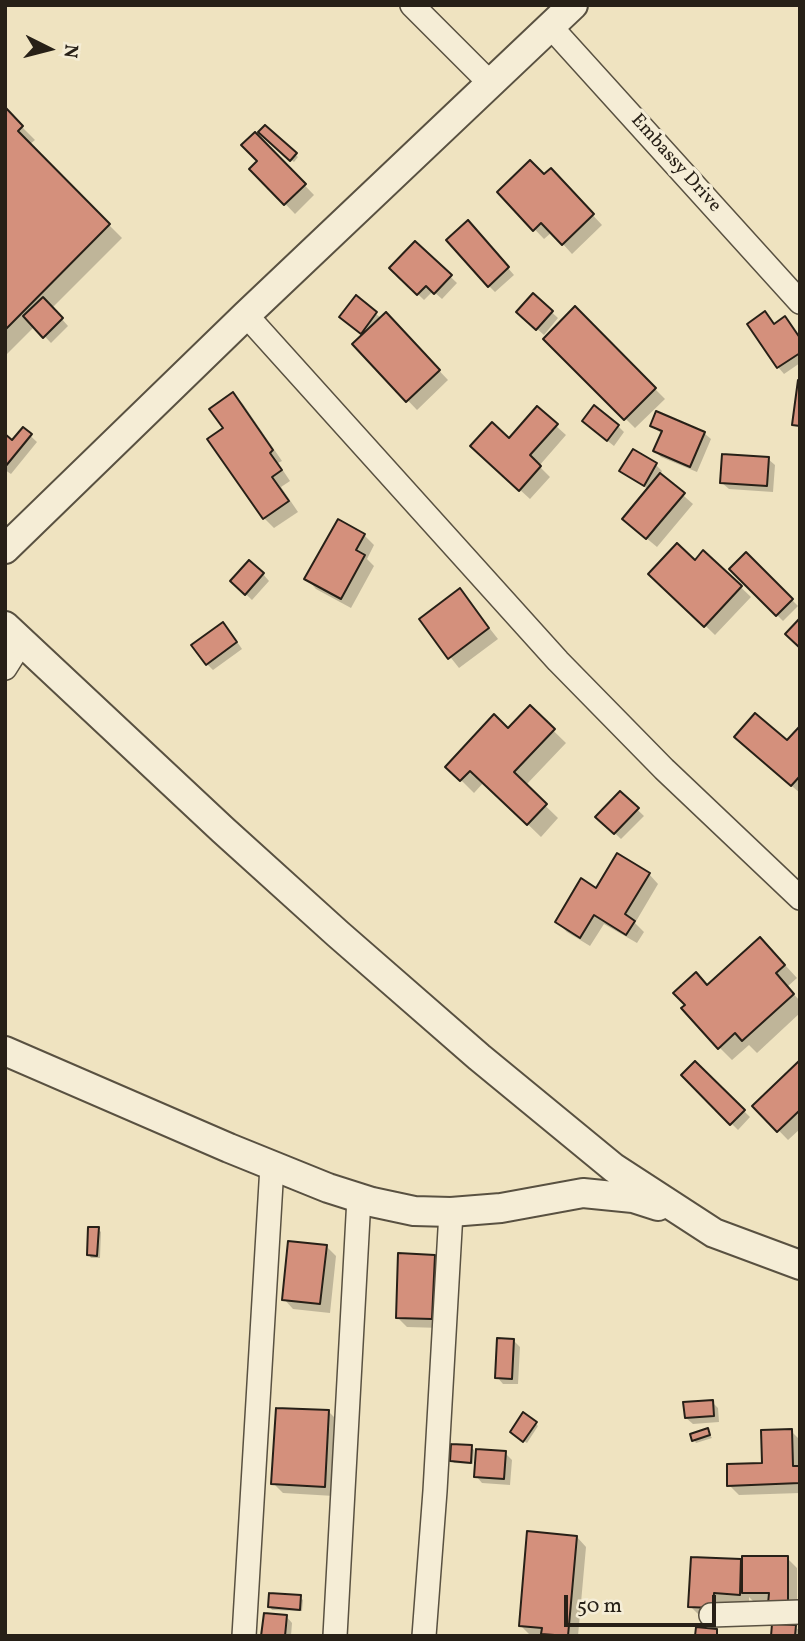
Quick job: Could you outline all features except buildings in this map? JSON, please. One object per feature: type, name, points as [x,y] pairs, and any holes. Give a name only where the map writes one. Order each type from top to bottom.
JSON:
[{"type":"street","points":[[411,5],[491,84]]},
{"type":"street","points":[[5,549],[246,315],[573,5]]},
{"type":"street","name":"Embassy Drive","points":[[550,26],[800,302]]},
{"type":"street","points":[[246,315],[568,671],[664,769],[800,898]]},
{"type":"street","points":[[5,668],[13,634],[338,934],[479,1057],[614,1168],[714,1233],[800,1265]]},
{"type":"street","points":[[5,1051],[272,1166],[359,1198],[414,1211],[451,1212],[501,1208],[569,1195],[595,1193],[633,1198],[682,1214]]},
{"type":"street","points":[[569,1195],[581,1171],[583,1143]]},
{"type":"street","points":[[244,1636],[272,1166]]},
{"type":"street","points":[[335,1636],[359,1198]]},
{"type":"street","points":[[424,1636],[451,1212]]},
{"type":"street","points":[[711,1615],[800,1612]]}]
